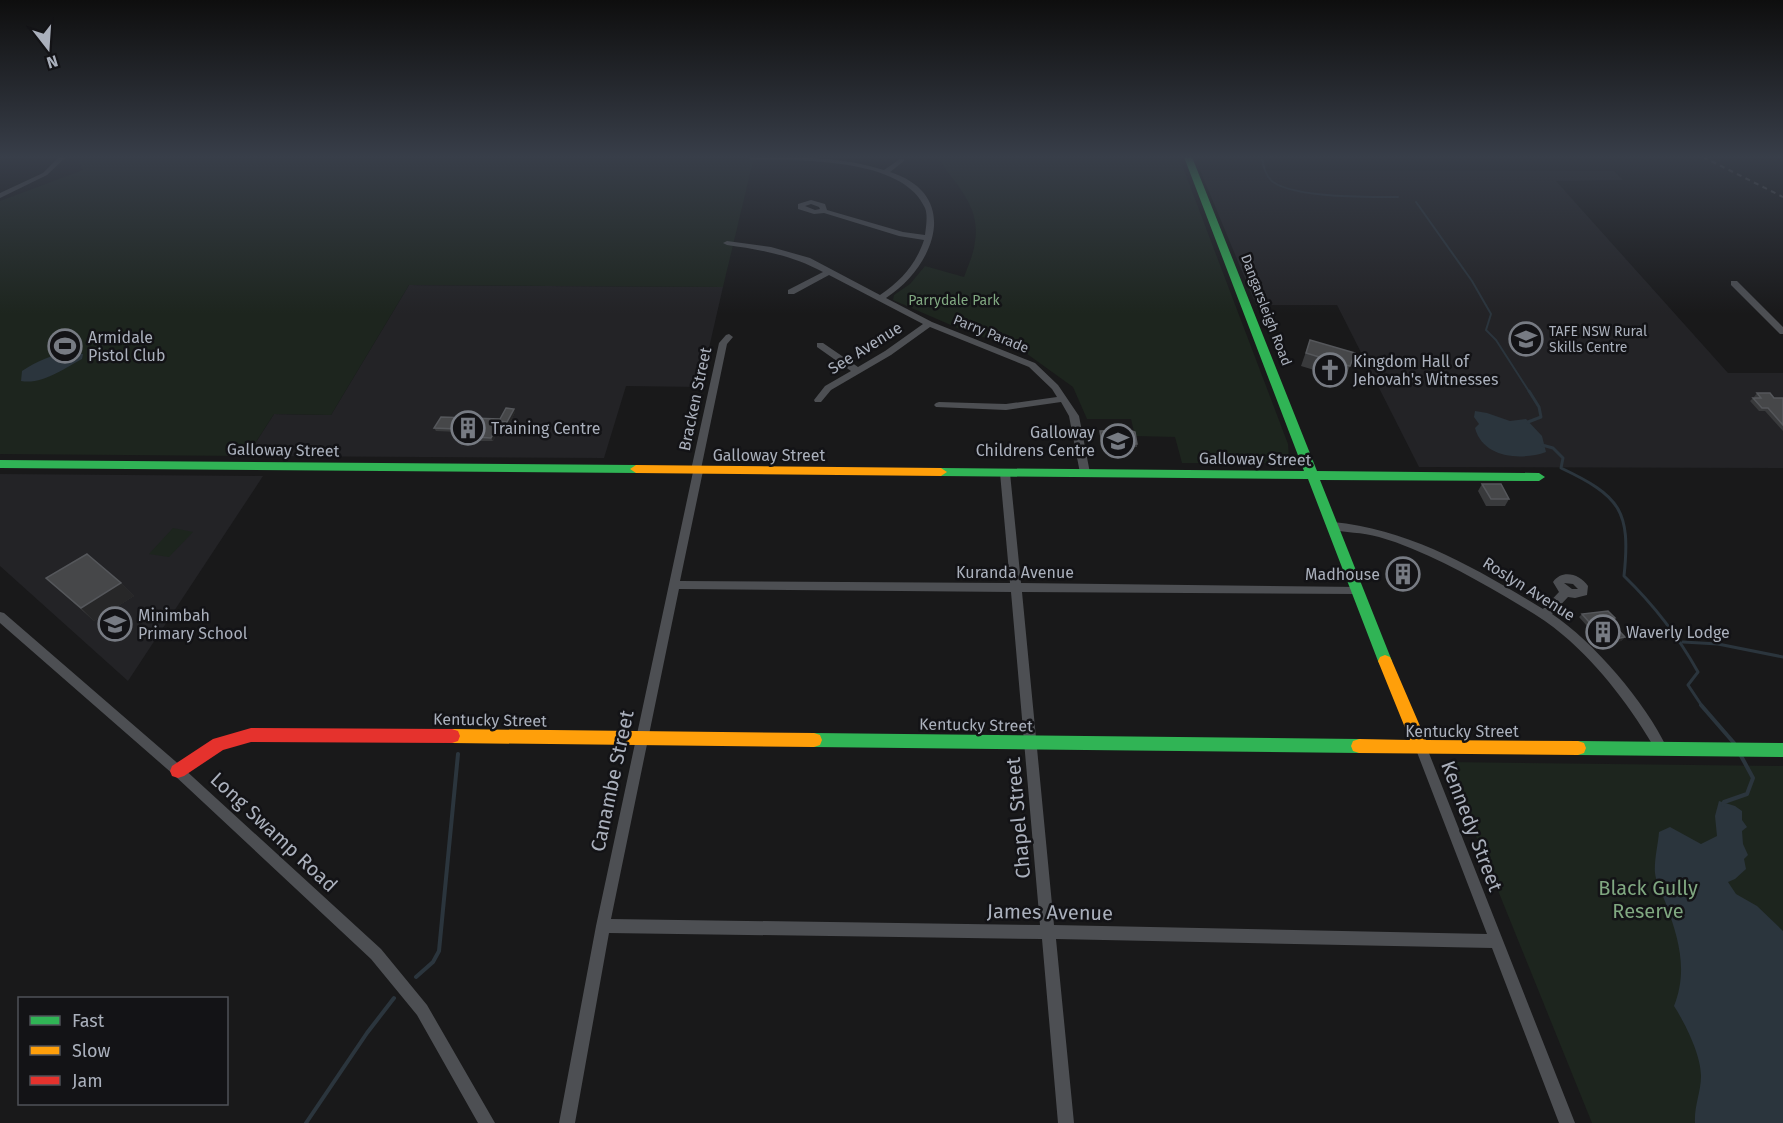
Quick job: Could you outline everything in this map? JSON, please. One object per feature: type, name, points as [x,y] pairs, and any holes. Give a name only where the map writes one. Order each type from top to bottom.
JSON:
[{"type":"street","points":[[879,299],[906,280],[918,267],[925,254],[929,238],[933,213],[931,209]]},
{"type":"street","name":"Dangarsleigh Road","points":[[1209,209],[1313,476]]},
{"type":"street","points":[[824,211],[902,234],[929,238]]},
{"type":"street","name":"Parry Parade","points":[[727,243],[789,254],[807,260],[929,324],[1032,365],[1064,399],[1074,416],[1085,473]]},
{"type":"street","points":[[791,292],[828,272]]},
{"type":"street","points":[[1734,283],[1783,332]]},
{"type":"street","name":"See Avenue","points":[[818,400],[828,388],[888,353],[929,324]]},
{"type":"street","name":"Bracken Street","points":[[697,470],[723,343],[729,337]]},
{"type":"street","points":[[820,345],[856,370]]},
{"type":"street","points":[[939,405],[1006,407],[1064,399]]},
{"type":"street","name":"Galloway Street","points":[[0,464],[1539,477]]},
{"type":"street","name":"Canambe Street","points":[[567,1123],[569,1100],[603,926],[697,470]]},
{"type":"street","name":"Chapel Street","points":[[1005,473],[1066,1123]]},
{"type":"street","name":"Kennedy Street","points":[[1313,476],[1567,1123]]},
{"type":"street","name":"Roslyn Avenue","points":[[1333,526],[1351,526],[1389,537],[1475,574],[1544,615],[1567,631],[1594,659],[1633,705],[1662,748]]},
{"type":"street","name":"Kuranda Avenue","points":[[674,585],[1356,590]]},
{"type":"street","points":[[1544,615],[1566,592]]},
{"type":"street","name":"Long Swamp Road","points":[[0,616],[178,771],[376,954],[422,1010],[487,1119]]},
{"type":"street","name":"Kentucky Street","points":[[178,771],[219,742],[243,736],[1783,750]]},
{"type":"street","name":"James Avenue","points":[[603,926],[1496,941]]},
{"type":"street","name":"Canambe Street","points":[[558,1123],[569,1100]]},
{"type":"shaded area","name":"TAFE NSW Rural Skills Centre","points":[[1216,209],[1581,209],[1728,373],[1783,373],[1783,468],[1419,467],[1337,305],[1256,305]]},
{"type":"shaded area","points":[[409,285],[723,287],[700,387],[626,386],[604,458],[247,456],[274,414],[331,415]]},
{"type":"shaded area","points":[[69,352],[83,354],[82,359],[37,381],[21,381],[22,371],[28,367],[39,361]]},
{"type":"shaded area","points":[[1475,411],[1510,421],[1526,419],[1542,436],[1546,452],[1515,456],[1494,451],[1479,438],[1475,428],[1479,424],[1474,417]]},
{"type":"shaded area","name":"Minimbah Primary School","points":[[0,474],[263,476],[128,681],[0,566]]},
{"type":"shaded area","points":[[1719,801],[1742,811],[1742,820],[1747,827],[1742,831],[1743,844],[1748,855],[1744,859],[1746,869],[1728,882],[1736,894],[1757,906],[1783,931],[1783,1123],[1695,1123],[1701,1082],[1700,1068],[1692,1040],[1674,1006],[1680,980],[1680,955],[1675,930],[1658,885],[1655,863],[1659,832],[1670,827],[1701,844],[1717,836],[1715,816]]},
{"type":"green space","points":[[0,209],[742,209],[723,287],[409,285],[331,415],[274,414],[247,456],[0,454]]},
{"type":"green space","name":"Parrydale Park","points":[[971,209],[1199,209],[1288,444],[1289,457],[1277,463],[1182,463],[1175,437],[1135,436],[1131,419],[1087,419],[1073,387],[1023,351],[960,329],[893,300],[894,295],[910,284],[925,266],[964,277],[974,246],[976,228]]},
{"type":"green space","points":[[173,528],[193,532],[169,557],[149,554]]},
{"type":"green space","name":"Black Gully Reserve","points":[[1446,762],[1783,766],[1783,1123],[1592,1123]]},
{"type":"building","points":[[1310,340],[1355,353],[1350,366],[1342,364],[1340,368],[1328,364],[1329,360],[1306,353]]},
{"type":"building","points":[[1757,393],[1770,393],[1774,398],[1783,398],[1783,425],[1768,408],[1762,408],[1753,398],[1761,398]]},
{"type":"building","name":"Training Centre","points":[[506,408],[514,409],[507,422],[500,421],[491,438],[477,437],[481,430],[434,428],[441,417],[500,419]]},
{"type":"building","name":"Galloway Childrens Centre","points":[[1129,430],[1135,432],[1137,444],[1107,446],[1107,444],[1102,444],[1100,431]]},
{"type":"building","points":[[1482,484],[1501,484],[1509,499],[1491,499]]},
{"type":"building","points":[[87,554],[121,583],[81,608],[46,578]]},
{"type":"building","name":"Madhouse","points":[[1393,567],[1410,568],[1417,582],[1397,582]]},
{"type":"building","name":"Waverly Lodge","points":[[1608,611],[1615,618],[1609,620],[1625,637],[1606,641],[1582,614]]},
{"type":"waterway","points":[[1421,209],[1472,281],[1491,314],[1486,330],[1496,340],[1530,393]]},
{"type":"waterway","points":[[1528,422],[1541,417],[1539,407],[1529,391]]},
{"type":"waterway","points":[[1542,445],[1553,448],[1563,458],[1561,468],[1597,487],[1617,508],[1623,520],[1625,535],[1624,576],[1665,621],[1698,672],[1688,685],[1702,706]]},
{"type":"waterway","points":[[1683,642],[1718,644],[1783,657]]},
{"type":"waterway","points":[[1701,705],[1734,743]]},
{"type":"waterway","points":[[416,977],[433,962],[439,951],[458,754]]},
{"type":"waterway","points":[[1723,805],[1724,802],[1747,794],[1753,778],[1740,754]]},
{"type":"waterway","points":[[306,1123],[367,1033],[394,998]]},
{"type":"traffic: fast","points":[[1208,209],[1385,661]]},
{"type":"traffic: fast","points":[[0,464],[636,469]]},
{"type":"traffic: fast","points":[[941,472],[1539,477]]},
{"type":"traffic: fast","points":[[814,740],[1359,746]]},
{"type":"traffic: fast","points":[[1578,748],[1783,750]]},
{"type":"traffic: slow","points":[[636,469],[941,472]]},
{"type":"traffic: slow","points":[[1385,661],[1421,747]]},
{"type":"traffic: slow","points":[[452,736],[814,740]]},
{"type":"traffic: slow","points":[[1359,746],[1578,748]]},
{"type":"traffic: jam","points":[[178,771],[219,744],[251,735],[452,736]]},
{"type":"place","name":"TAFE NSW Rural Skills Centre","points":[[1526,339]]},
{"type":"place","name":"Armidale Pistol Club","points":[[65,346]]},
{"type":"place","name":"Kingdom Hall of Jehovah's Witnesses","points":[[1330,370]]},
{"type":"place","name":"Training Centre","points":[[468,428]]},
{"type":"place","name":"Galloway Childrens Centre","points":[[1118,441]]},
{"type":"place","name":"Madhouse","points":[[1403,574]]},
{"type":"place","name":"Minimbah Primary School","points":[[115,624]]},
{"type":"place","name":"Waverly Lodge","points":[[1603,632]]}]
